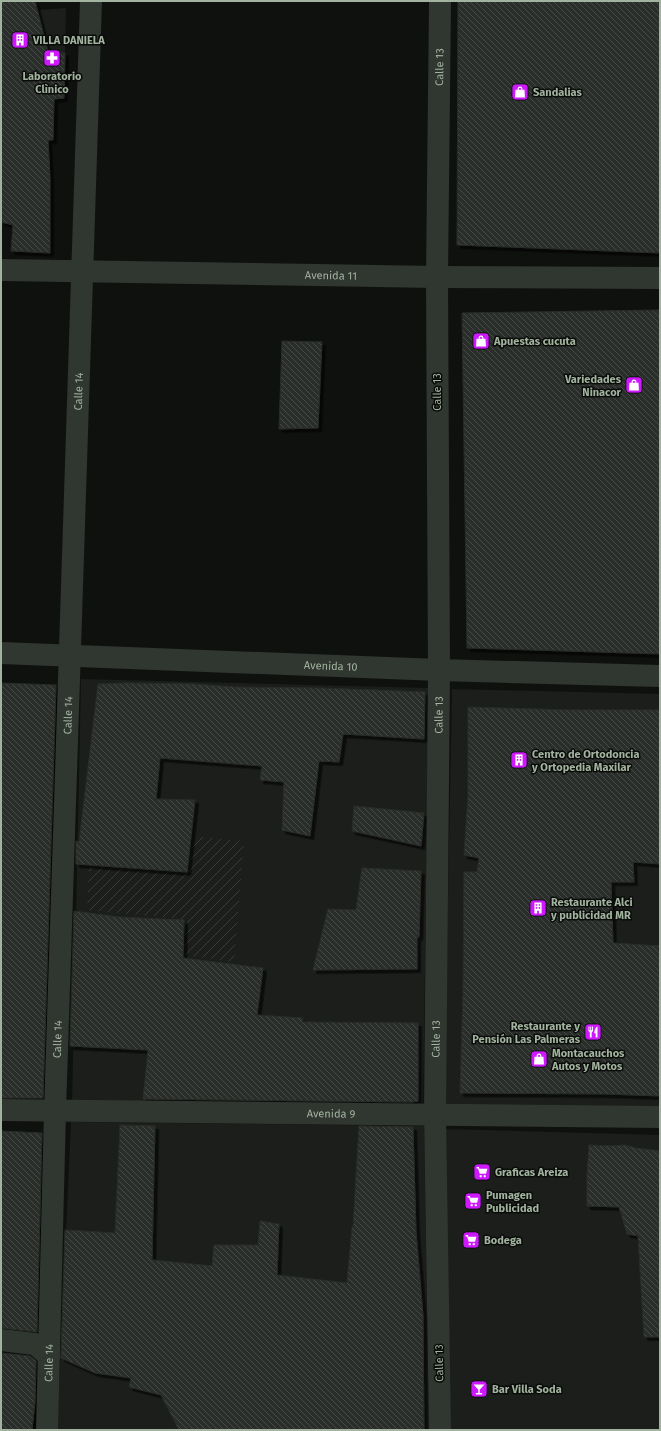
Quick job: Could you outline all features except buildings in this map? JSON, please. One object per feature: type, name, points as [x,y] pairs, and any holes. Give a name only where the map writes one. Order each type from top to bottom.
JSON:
[{"type":"street","name":"Calle 14","points":[[47,1430],[55,1111],[71,656],[91,1]]},
{"type":"street","name":"Calle 13","points":[[440,1],[437,277],[439,670],[435,1115],[440,1430]]},
{"type":"street","name":"Avenida 11","points":[[1,270],[437,277],[660,278]]},
{"type":"street","name":"Avenida 10","points":[[1,653],[439,670],[660,676]]},
{"type":"street","name":"Avenida 9","points":[[1,1110],[660,1117]]},
{"type":"street","points":[[1,1340],[35,1344],[49,1356]]},
{"type":"shaded area","points":[[66,8],[65,53],[40,51],[42,28],[38,10]]},
{"type":"shaded area","points":[[81,679],[429,688],[423,1107],[72,1105]]},
{"type":"shaded area","points":[[452,689],[660,694],[660,1111],[444,1108]]},
{"type":"shaded area","points":[[194,836],[244,841],[234,962],[184,955],[184,919],[87,910],[89,867],[187,873]]},
{"type":"shaded area","points":[[71,1122],[424,1126],[429,1430],[57,1430]]},
{"type":"shaded area","points":[[444,1129],[660,1135],[660,1430],[447,1430]]},
{"type":"place","name":"VILLA DANIELA","points":[[20,40]]},
{"type":"place","name":"Laboratorio Clìnico","points":[[52,58]]},
{"type":"place","name":"Sandalias","points":[[520,92]]},
{"type":"place","name":"Apuestas cucuta","points":[[481,341]]},
{"type":"place","name":"Variedades Ninacor","points":[[634,385]]},
{"type":"place","name":"Centro de Ortodoncia y Ortopedia Maxilar","points":[[519,760]]},
{"type":"place","name":"Restaurante Alci y publicidad MR","points":[[538,908]]},
{"type":"place","name":"Restaurante y Pensión Las Palmeras","points":[[593,1032]]},
{"type":"place","name":"Montacauchos Autos y Motos","points":[[539,1059]]},
{"type":"place","name":"Graficas Areiza","points":[[482,1172]]},
{"type":"place","name":"Pumagen Publicidad","points":[[473,1201]]},
{"type":"place","name":"Bodega","points":[[471,1240]]},
{"type":"place","name":"Bar Villa Soda","points":[[479,1389]]}]
